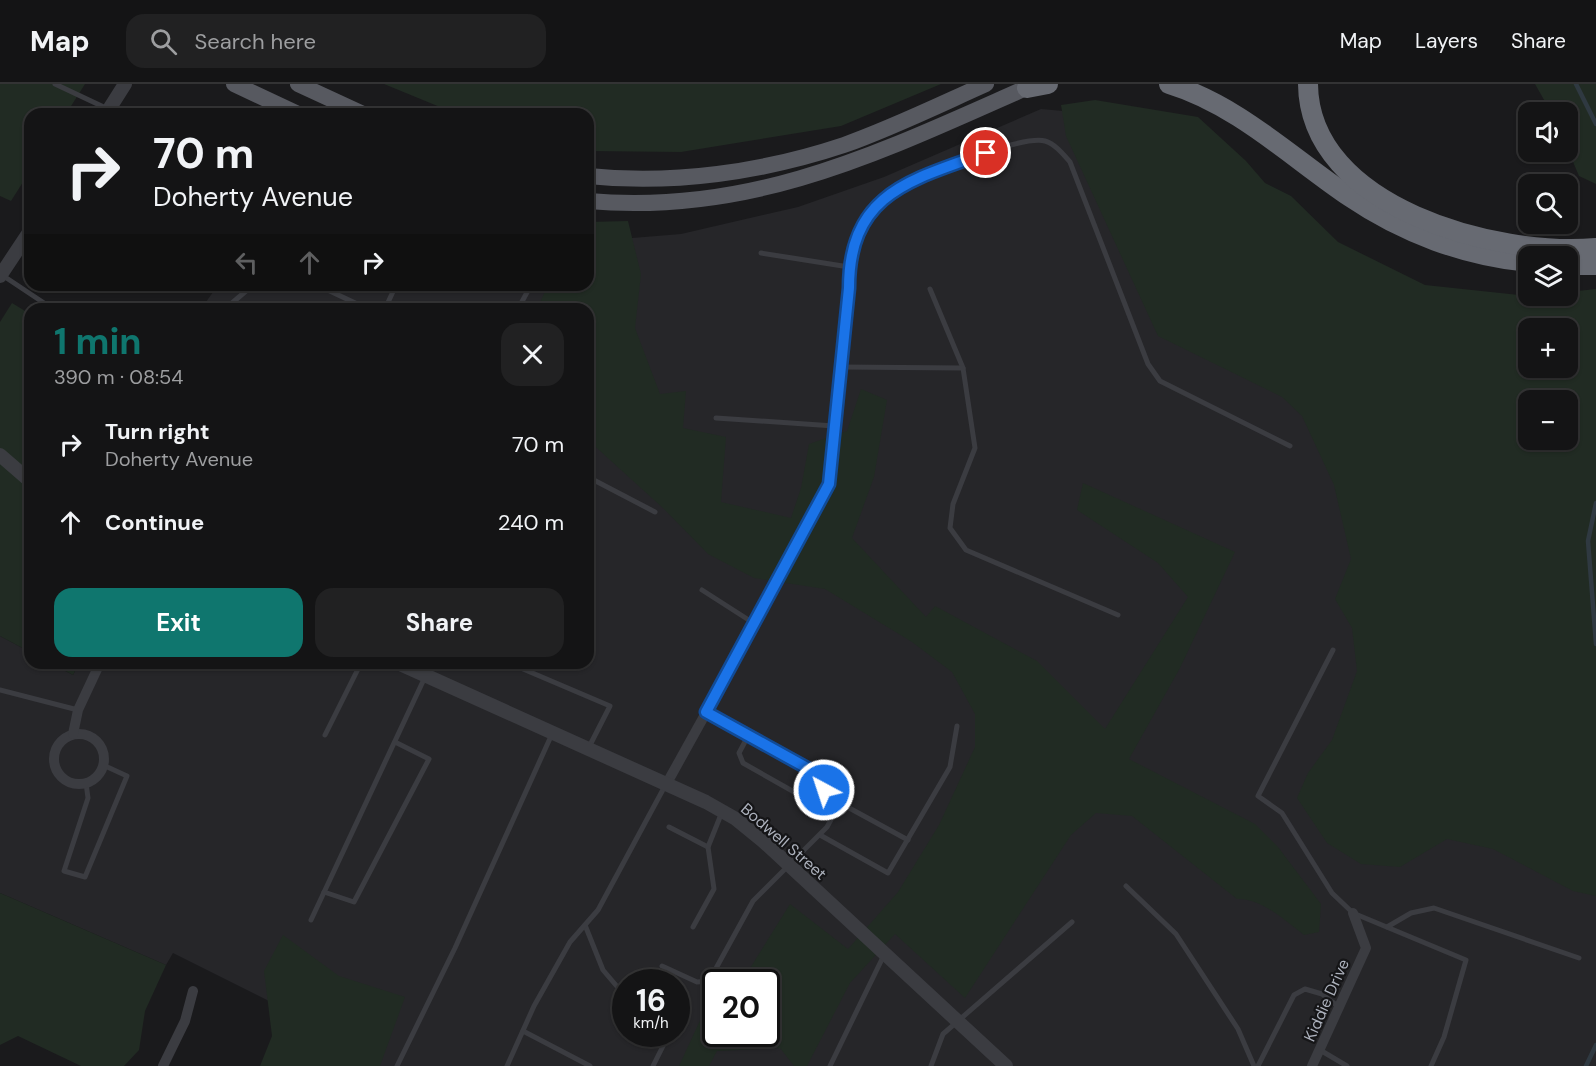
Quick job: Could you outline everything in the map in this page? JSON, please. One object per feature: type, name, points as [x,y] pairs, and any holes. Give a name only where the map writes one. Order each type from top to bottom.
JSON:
[{"type":"highway","points":[[1031,86],[1048,84]]},
{"type":"highway","points":[[1169,84],[1228,109],[1351,198],[1400,226],[1474,252],[1518,260]]},
{"type":"highway","points":[[1308,84],[1312,117],[1327,149],[1351,176],[1387,200],[1438,224],[1479,237],[1543,247],[1596,248]]},
{"type":"highway","points":[[1578,265],[1596,265]]},
{"type":"main road","points":[[234,84],[285,108]]},
{"type":"main road","points":[[298,84],[350,108]]},
{"type":"main road","points":[[594,176],[672,178],[771,165],[852,142],[986,84]]},
{"type":"main road","points":[[594,201],[651,203],[700,199],[750,192],[799,181],[870,157],[1031,86]]},
{"type":"street","points":[[110,108],[125,84]]},
{"type":"street","points":[[0,275],[24,240]]},
{"type":"street","points":[[667,783],[829,484],[849,267],[856,244]]},
{"type":"street","points":[[0,455],[24,476]]},
{"type":"street","points":[[73,734],[78,710],[97,669]]},
{"type":"street","name":"Bodwell Street","points":[[412,669],[667,783],[723,811],[750,829],[1006,1066]]},
{"type":"street","points":[[73,734],[82,734],[97,741],[102,748],[103,765],[100,773],[86,783],[70,783],[63,779],[54,766],[53,757],[59,742],[73,734]]},
{"type":"street","name":"Kiddie Drive","points":[[1312,1066],[1366,948],[1353,913]]},
{"type":"street","points":[[163,1066],[185,1022],[193,991]]},
{"type":"lane","points":[[56,84],[100,108]]},
{"type":"lane","points":[[856,244],[863,225],[879,201],[899,186],[1007,146],[1029,140],[1046,141],[1070,162],[1148,364],[1160,381],[1290,446]]},
{"type":"lane","points":[[761,253],[849,267]]},
{"type":"lane","points":[[0,275],[24,290]]},
{"type":"lane","points":[[930,289],[963,368],[975,448],[953,504],[950,528],[966,550],[1118,615]]},
{"type":"lane","points":[[25,291],[44,303]]},
{"type":"lane","points":[[232,303],[246,291]]},
{"type":"lane","points":[[330,291],[355,303]]},
{"type":"lane","points":[[841,367],[963,368]]},
{"type":"lane","points":[[716,418],[834,426]]},
{"type":"lane","points":[[594,480],[655,512]]},
{"type":"lane","points":[[702,590],[755,624]]},
{"type":"lane","points":[[1333,650],[1258,796],[1282,813],[1332,893],[1353,913],[1466,960],[1443,1037],[1431,1066]]},
{"type":"lane","points":[[325,735],[358,669]]},
{"type":"lane","points":[[523,669],[610,706],[589,748]]},
{"type":"lane","points":[[311,920],[425,675]]},
{"type":"lane","points":[[0,690],[78,710]]},
{"type":"lane","points":[[706,712],[818,774],[824,790],[840,803],[908,840]]},
{"type":"lane","points":[[820,835],[888,873],[950,767],[957,726]]},
{"type":"lane","points":[[397,1066],[455,948],[553,732]]},
{"type":"lane","points":[[748,736],[739,753],[742,763],[803,797],[824,790]]},
{"type":"lane","points":[[324,892],[354,902],[429,759],[395,742]]},
{"type":"lane","points":[[86,783],[88,798],[64,871],[86,877],[127,776],[103,765]]},
{"type":"lane","points":[[507,1066],[570,942],[598,910],[667,783]]},
{"type":"lane","points":[[662,966],[697,982],[709,981],[753,902],[788,864],[820,835],[840,803]]},
{"type":"lane","points":[[693,927],[714,889],[708,847],[723,811]]},
{"type":"lane","points":[[669,826],[708,847]]},
{"type":"lane","points":[[1126,886],[1176,934],[1238,1029],[1256,1066]]},
{"type":"lane","points":[[1387,927],[1411,913],[1434,908],[1579,958]]},
{"type":"lane","points":[[931,1066],[943,1034],[1072,922]]},
{"type":"lane","points":[[585,925],[603,970],[612,981]]},
{"type":"lane","points":[[830,1066],[885,954]]},
{"type":"lane","points":[[1256,1066],[1294,995],[1305,989],[1322,994],[1339,1007]]},
{"type":"lane","points":[[523,1031],[590,1066]]},
{"type":"lane","points":[[653,1066],[662,1047]]},
{"type":"lane","points":[[1319,1050],[1337,1058],[1347,1066]]},
{"type":"shaded area","points":[[0,84],[85,84],[70,108],[24,108],[24,180],[11,201],[0,196]]},
{"type":"shaded area","points":[[384,84],[941,84],[841,126],[681,152],[594,151],[594,108],[442,108]]},
{"type":"shaded area","points":[[1535,84],[1596,84],[1596,184],[1579,176],[1573,162],[1578,162],[1578,102],[1545,102]]},
{"type":"shaded area","points":[[1095,100],[1198,117],[1246,161],[1265,183],[1291,196],[1338,242],[1425,285],[1518,295],[1518,306],[1578,306],[1578,291],[1596,289],[1596,896],[1573,891],[1493,849],[1447,839],[1400,867],[1361,864],[1327,843],[1297,798],[1308,773],[1332,740],[1357,671],[1352,628],[1335,599],[1351,559],[1334,485],[1302,416],[1282,397],[1158,336],[1066,136],[1061,105]]},
{"type":"shaded area","points":[[1041,109],[1174,121],[1596,872],[1596,1066],[362,1066],[369,1051],[173,953],[166,965],[0,893],[0,636],[24,649],[24,669],[62,669],[73,675],[76,669],[594,669],[594,303],[205,303],[214,291],[594,291],[594,276],[620,239],[681,234],[798,207],[884,177]]},
{"type":"shaded area","points":[[628,221],[641,274],[635,328],[660,394],[686,391],[683,428],[726,437],[721,502],[791,518],[801,488],[809,444],[847,431],[861,389],[887,400],[874,477],[852,538],[926,617],[935,606],[1037,661],[1105,729],[1188,597],[1158,563],[1077,510],[1083,483],[1235,552],[1180,668],[1129,759],[1255,824],[1278,847],[1321,904],[1319,932],[1304,935],[1264,906],[1237,899],[1132,816],[1096,813],[1071,835],[965,998],[895,934],[850,983],[807,1066],[794,1066],[780,1048],[717,1051],[709,1066],[679,1066],[688,1047],[690,1047],[702,1016],[702,1047],[780,1047],[780,969],[750,969],[790,904],[848,949],[898,892],[939,825],[975,747],[975,714],[952,672],[912,642],[825,589],[754,578],[708,554],[664,509],[594,445],[594,303],[540,303],[545,291],[594,291],[594,222]]},
{"type":"shaded area","points":[[12,303],[24,310],[24,649],[0,636],[0,322]]},
{"type":"shaded area","points":[[62,669],[76,669],[73,675]]},
{"type":"shaded area","points":[[0,893],[166,965],[145,1011],[139,1050],[124,1066],[81,1066],[18,1036],[0,1045]]},
{"type":"shaded area","points":[[283,935],[339,976],[405,997],[380,1066],[260,1066],[272,1036],[264,971]]},
{"type":"waterway","points":[[1576,84],[1596,124]]},
{"type":"waterway","points":[[1596,503],[1588,541],[1596,644]]},
{"type":"waterway","points":[[1586,1066],[1596,1045]]},
{"type":"route","points":[[824,790],[822,779],[818,774],[706,712],[767,603],[829,484],[849,288],[849,267],[863,225],[879,201],[899,186],[986,153]]}]
